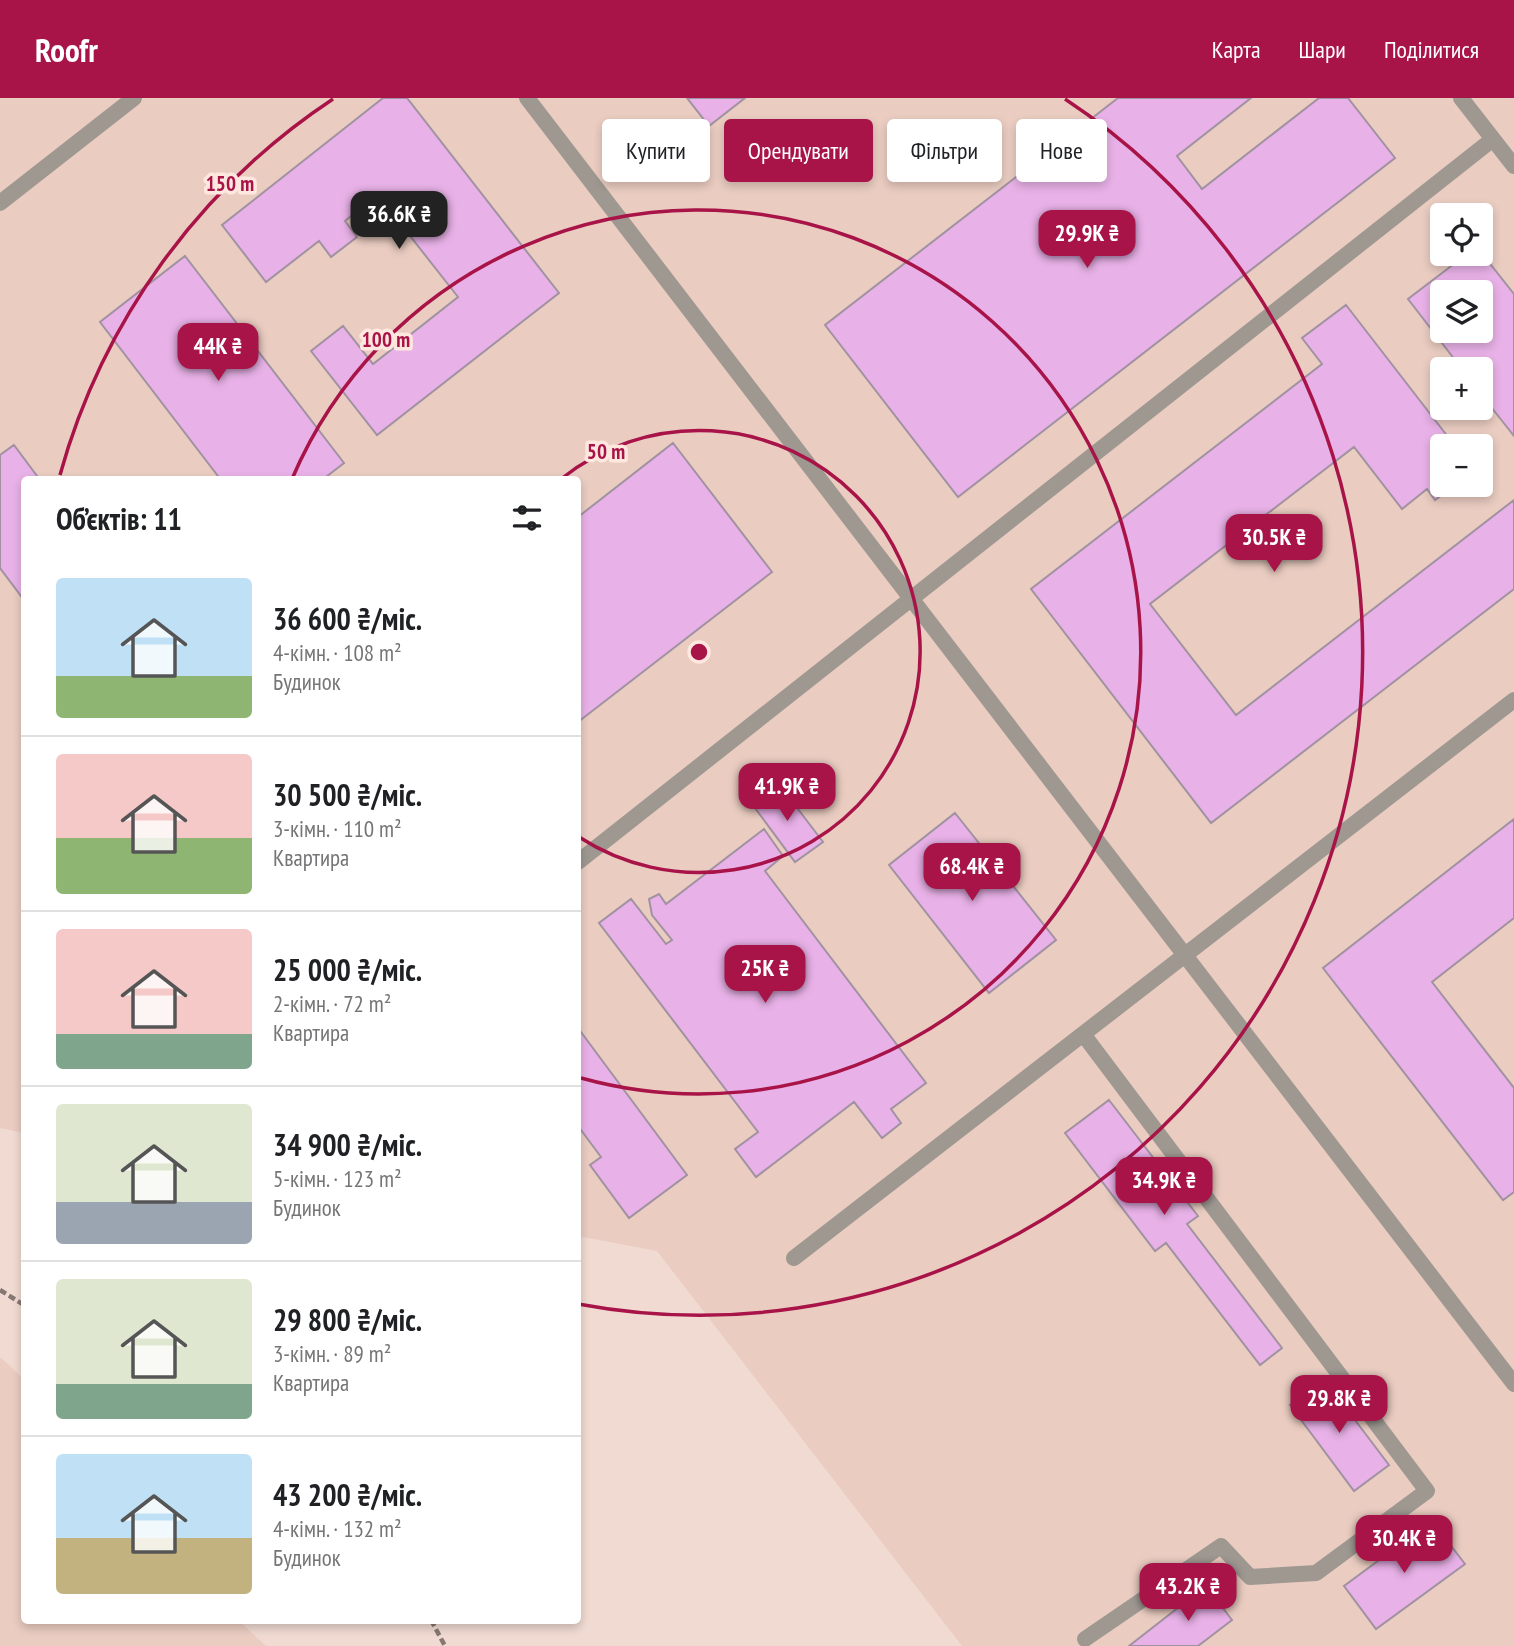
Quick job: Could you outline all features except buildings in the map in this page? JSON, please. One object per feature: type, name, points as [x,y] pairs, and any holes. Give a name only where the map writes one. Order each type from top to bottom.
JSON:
[{"type":"lane","points":[[0,202],[134,98]]},
{"type":"lane","points":[[527,98],[1514,1384]]},
{"type":"lane","points":[[1461,98],[1514,166]]},
{"type":"lane","points":[[581,860],[1493,139]]},
{"type":"lane","points":[[794,1258],[1514,700]]},
{"type":"lane","points":[[1083,1034],[1427,1490],[1316,1573],[1250,1577],[1222,1546],[1085,1639]]},
{"type":"path","points":[[0,1290],[21,1304]]},
{"type":"path","points":[[433,1624],[445,1646]]},
{"type":"shaded area","points":[[0,98],[1514,98],[1514,1646],[962,1646],[657,1251],[581,1237],[581,476],[21,476],[21,1132],[0,1128]]},
{"type":"shaded area","points":[[0,1357],[21,1376],[21,1624],[242,1624],[266,1646],[0,1646]]}]
